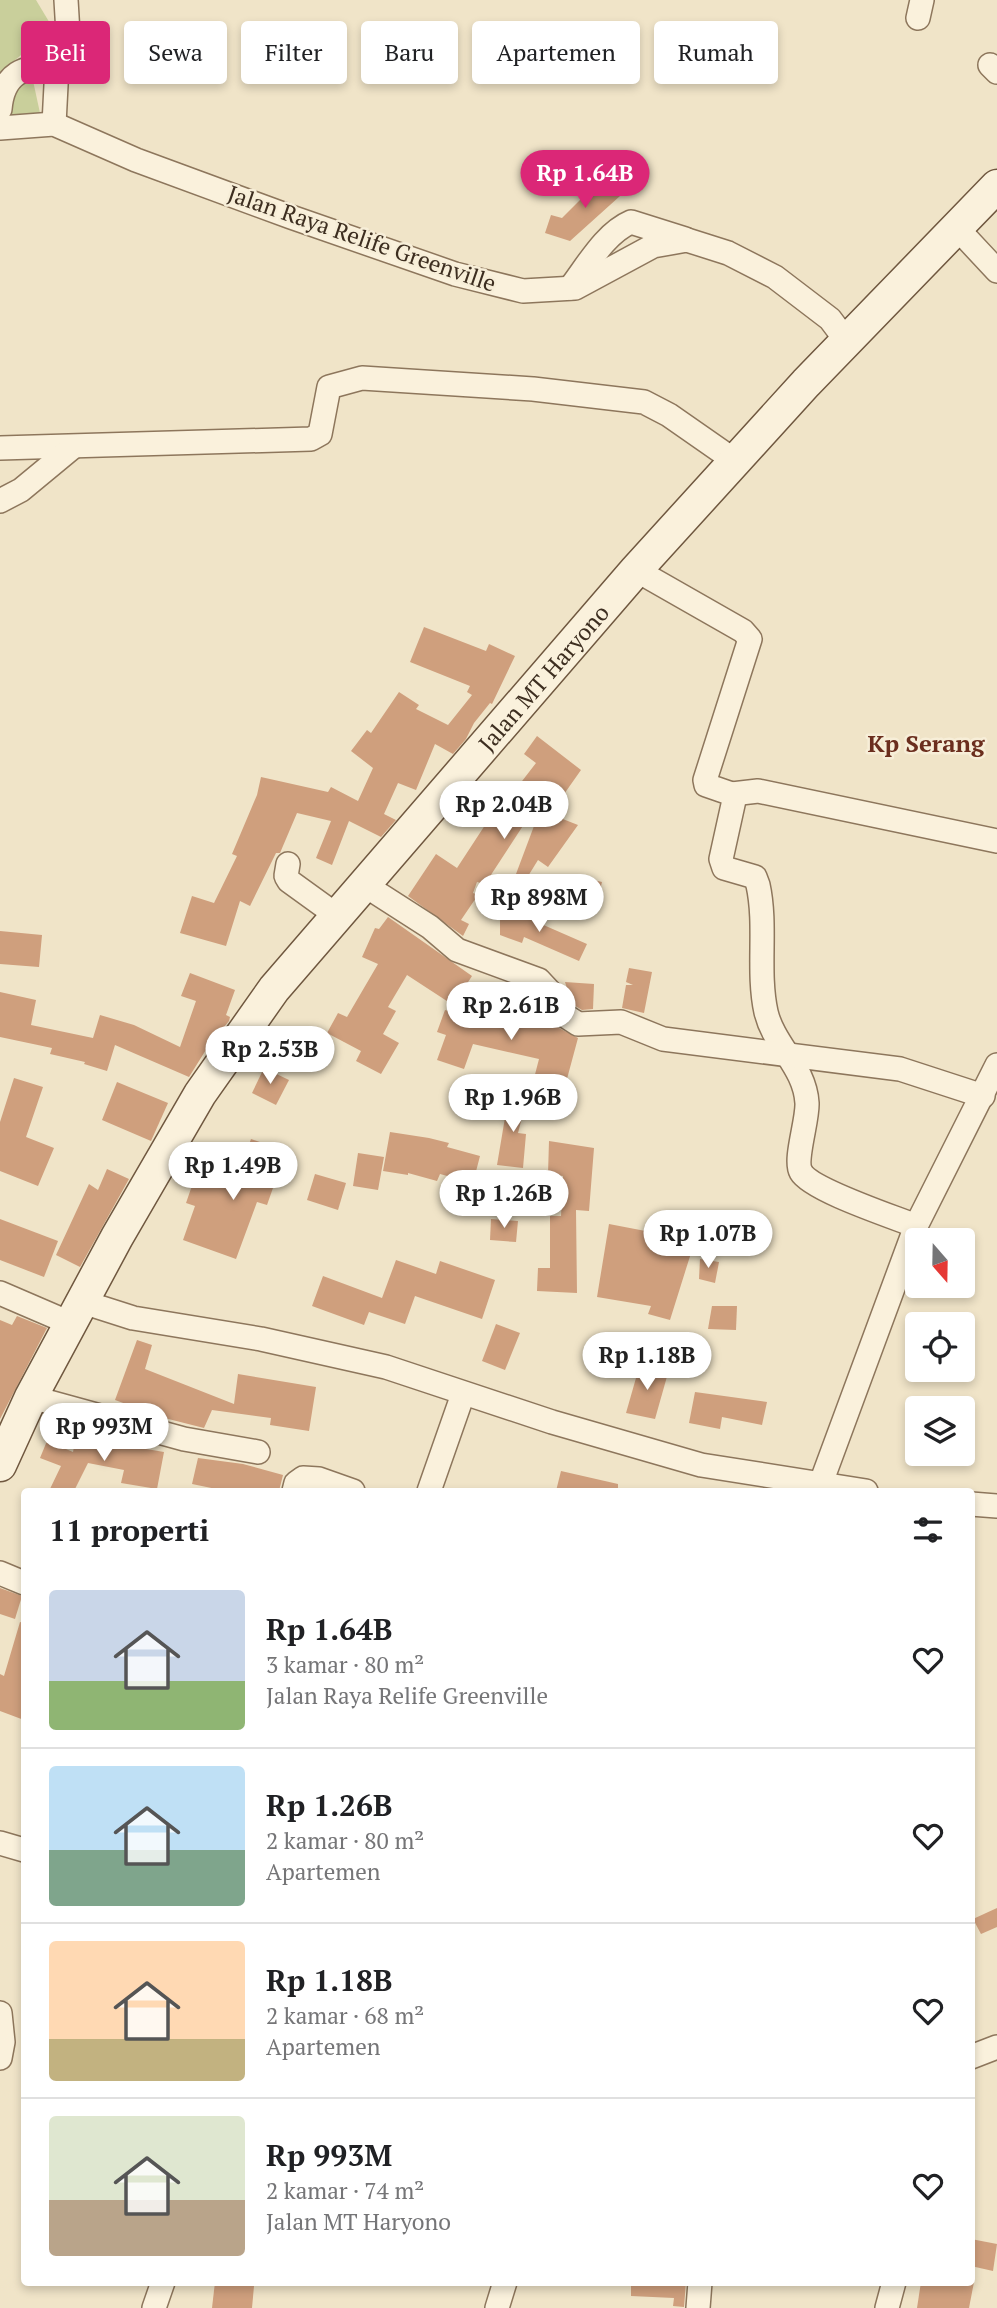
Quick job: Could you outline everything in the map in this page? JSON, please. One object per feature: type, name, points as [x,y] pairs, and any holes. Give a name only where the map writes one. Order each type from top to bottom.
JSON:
[{"type":"main road","name":"Jalan MT Haryono","points":[[0,1465],[32,1397],[77,1313],[200,1094],[274,989],[636,570],[735,461],[997,186]]},
{"type":"street","points":[[65,0],[67,21]]},
{"type":"street","points":[[0,109],[1,94],[10,80],[21,71]]},
{"type":"street","points":[[54,124],[56,84]]},
{"type":"street","name":"Jalan Raya Relife Greenville","points":[[0,128],[54,124],[136,160],[455,274],[523,291],[569,289],[607,272],[653,246],[688,240],[728,253],[775,277],[830,319],[848,342]]},
{"type":"street","points":[[569,289],[620,226],[631,222],[688,240]]},
{"type":"street","points":[[957,228],[997,271]]},
{"type":"street","points":[[0,448],[311,439],[320,434],[329,387],[362,378],[533,389],[644,402],[669,415],[735,461]]},
{"type":"street","points":[[0,501],[21,489],[73,447]]},
{"type":"street","points":[[636,570],[743,631],[750,639],[705,780],[713,789],[732,794],[758,791],[997,841]]},
{"type":"street","points":[[732,794],[733,808],[722,859],[724,868],[755,877],[758,885],[766,1012],[776,1039],[796,1065],[807,1102],[805,1135],[799,1160],[801,1171],[818,1186],[916,1226]]},
{"type":"street","points":[[288,864],[286,876],[289,881],[336,915]]},
{"type":"street","points":[[363,884],[430,927],[457,950],[539,980],[553,995],[561,1013],[578,1024],[621,1022],[663,1039],[900,1069],[983,1096]]},
{"type":"street","points":[[0,1293],[77,1313],[133,1318],[261,1339],[386,1367],[463,1394],[701,1465],[819,1488],[916,1226],[997,1065]]},
{"type":"street","points":[[430,1488],[463,1394]]},
{"type":"street","points":[[32,1397],[184,1439],[258,1452]]},
{"type":"street","points":[[295,1488],[296,1483],[303,1478],[319,1479],[345,1488]]},
{"type":"street","points":[[975,1504],[997,1506]]},
{"type":"street","points":[[0,1573],[21,1582]]},
{"type":"street","points":[[0,1843],[21,1849]]},
{"type":"street","points":[[0,2013],[3,2042],[0,2058]]},
{"type":"street","points":[[975,2055],[997,2047]]},
{"type":"street","points":[[154,2308],[162,2286]]},
{"type":"street","points":[[497,2308],[504,2286]]},
{"type":"street","points":[[698,2308],[700,2286]]},
{"type":"street","points":[[887,2308],[893,2286]]},
{"type":"green space","points":[[0,0],[36,0],[49,21],[21,21],[21,55],[0,72]]},
{"type":"green space","points":[[21,82],[34,84],[40,113],[34,118],[12,116],[7,109],[12,87]]},
{"type":"building","points":[[619,177],[620,196],[570,241],[545,233],[551,215],[562,218],[597,183]]},
{"type":"building","points":[[424,627],[486,651],[489,644],[515,656],[492,704],[490,703],[474,723],[466,739],[453,754],[435,744],[416,790],[398,783],[384,814],[396,820],[381,837],[349,821],[332,865],[316,858],[331,821],[297,813],[280,853],[276,853],[250,906],[240,901],[226,946],[180,933],[192,896],[214,903],[237,856],[232,854],[257,795],[261,777],[328,792],[331,787],[358,801],[373,768],[351,751],[367,730],[371,733],[399,692],[419,705],[416,709],[448,725],[472,695],[467,692],[470,686],[410,662]]},
{"type":"building","points":[[537,736],[581,770],[550,814],[578,825],[548,867],[538,860],[517,894],[510,890],[537,818],[530,815],[485,884],[477,882],[473,893],[478,895],[461,920],[469,924],[463,936],[408,896],[436,854],[457,868],[491,816],[503,824],[525,790],[519,785],[536,763],[524,754]]},
{"type":"building","points":[[580,877],[602,882],[595,910],[574,905]]},
{"type":"building","points":[[500,906],[587,944],[579,961],[524,937],[522,943],[500,935]]},
{"type":"building","points":[[388,917],[472,976],[453,1005],[407,975],[388,1007],[396,1011],[383,1034],[399,1043],[381,1074],[356,1061],[361,1051],[327,1033],[338,1013],[347,1017],[378,964],[362,957],[375,928],[379,929]]},
{"type":"building","points":[[0,931],[42,935],[39,967],[0,964]]},
{"type":"building","points":[[629,968],[652,972],[644,1013],[622,1008],[626,985],[633,985],[626,982]]},
{"type":"building","points":[[190,973],[235,990],[226,1015],[230,1017],[229,1021],[209,1045],[189,1077],[115,1045],[107,1071],[84,1064],[85,1062],[50,1054],[52,1048],[0,1037],[0,992],[36,1000],[31,1025],[93,1038],[100,1015],[134,1025],[180,1047],[196,1001],[181,996]]},
{"type":"building","points":[[565,982],[594,984],[593,1009],[582,1010],[572,1004]]},
{"type":"building","points":[[500,1001],[531,1002],[531,1021],[557,1027],[578,1038],[564,1090],[532,1086],[539,1059],[473,1044],[464,1069],[437,1060],[446,1035],[437,1032],[445,1010],[500,1026]]},
{"type":"building","points":[[264,1068],[289,1080],[276,1105],[252,1093]]},
{"type":"building","points":[[14,1078],[43,1087],[26,1137],[54,1148],[38,1186],[0,1171],[0,1122]]},
{"type":"building","points":[[117,1082],[168,1103],[151,1141],[102,1120]]},
{"type":"building","points":[[509,1094],[527,1098],[518,1133],[526,1134],[523,1168],[497,1165]]},
{"type":"building","points":[[390,1132],[449,1143],[447,1147],[480,1156],[473,1183],[440,1174],[437,1181],[408,1173],[383,1171]]},
{"type":"building","points":[[251,1139],[286,1151],[267,1205],[257,1202],[236,1259],[183,1240],[195,1206],[186,1203],[195,1177],[233,1190]]},
{"type":"building","points":[[549,1141],[594,1148],[589,1211],[576,1210],[577,1293],[537,1291],[538,1268],[550,1268],[550,1216],[561,1216],[563,1176],[548,1174]]},
{"type":"building","points":[[358,1153],[384,1157],[378,1190],[353,1186]]},
{"type":"building","points":[[107,1169],[129,1179],[80,1267],[56,1255],[89,1184],[98,1190]]},
{"type":"building","points":[[315,1174],[346,1183],[338,1210],[307,1200]]},
{"type":"building","points":[[0,1219],[58,1241],[44,1277],[0,1260]]},
{"type":"building","points":[[491,1219],[518,1221],[516,1242],[490,1240]]},
{"type":"building","points":[[609,1224],[661,1234],[661,1240],[668,1241],[667,1247],[691,1253],[670,1320],[648,1314],[651,1306],[597,1297]]},
{"type":"building","points":[[700,1259],[719,1262],[715,1283],[699,1279]]},
{"type":"building","points":[[396,1260],[436,1274],[440,1261],[495,1280],[482,1319],[415,1296],[405,1324],[369,1312],[364,1325],[312,1306],[323,1276],[382,1298]]},
{"type":"building","points":[[712,1306],[737,1306],[736,1330],[708,1329]]},
{"type":"building","points":[[17,1316],[47,1328],[0,1419],[0,1320],[12,1325]]},
{"type":"building","points":[[496,1324],[520,1333],[505,1370],[482,1361]]},
{"type":"building","points":[[137,1340],[152,1345],[145,1369],[234,1404],[238,1374],[316,1387],[309,1431],[270,1425],[271,1418],[212,1410],[204,1428],[125,1408],[126,1404],[115,1400]]},
{"type":"building","points":[[640,1364],[668,1373],[655,1419],[626,1413]]},
{"type":"building","points":[[695,1392],[767,1402],[762,1425],[722,1417],[720,1429],[689,1423]]},
{"type":"building","points":[[76,1437],[164,1452],[157,1488],[121,1483],[124,1470],[88,1463],[76,1488],[50,1488],[61,1466],[40,1458],[47,1441],[73,1452]]},
{"type":"building","points":[[198,1458],[243,1464],[283,1475],[280,1488],[211,1488],[192,1484]]},
{"type":"building","points":[[561,1471],[618,1484],[618,1488],[557,1488]]},
{"type":"building","points":[[0,1588],[21,1596],[15,1619],[0,1614]]},
{"type":"building","points":[[21,1622],[21,1719],[0,1711],[0,1674],[4,1676]]},
{"type":"building","points":[[997,1908],[997,1927],[981,1934],[975,1918]]},
{"type":"building","points":[[975,2240],[997,2244],[993,2271],[975,2267]]},
{"type":"building","points":[[215,2286],[254,2286],[252,2308],[212,2308]]},
{"type":"building","points":[[631,2286],[686,2286],[684,2307],[673,2306],[674,2298],[631,2296]]},
{"type":"building","points":[[920,2286],[973,2286],[969,2308],[917,2308]]},
{"type":"district","name":"Kp Serang","points":[[926,743]]}]
